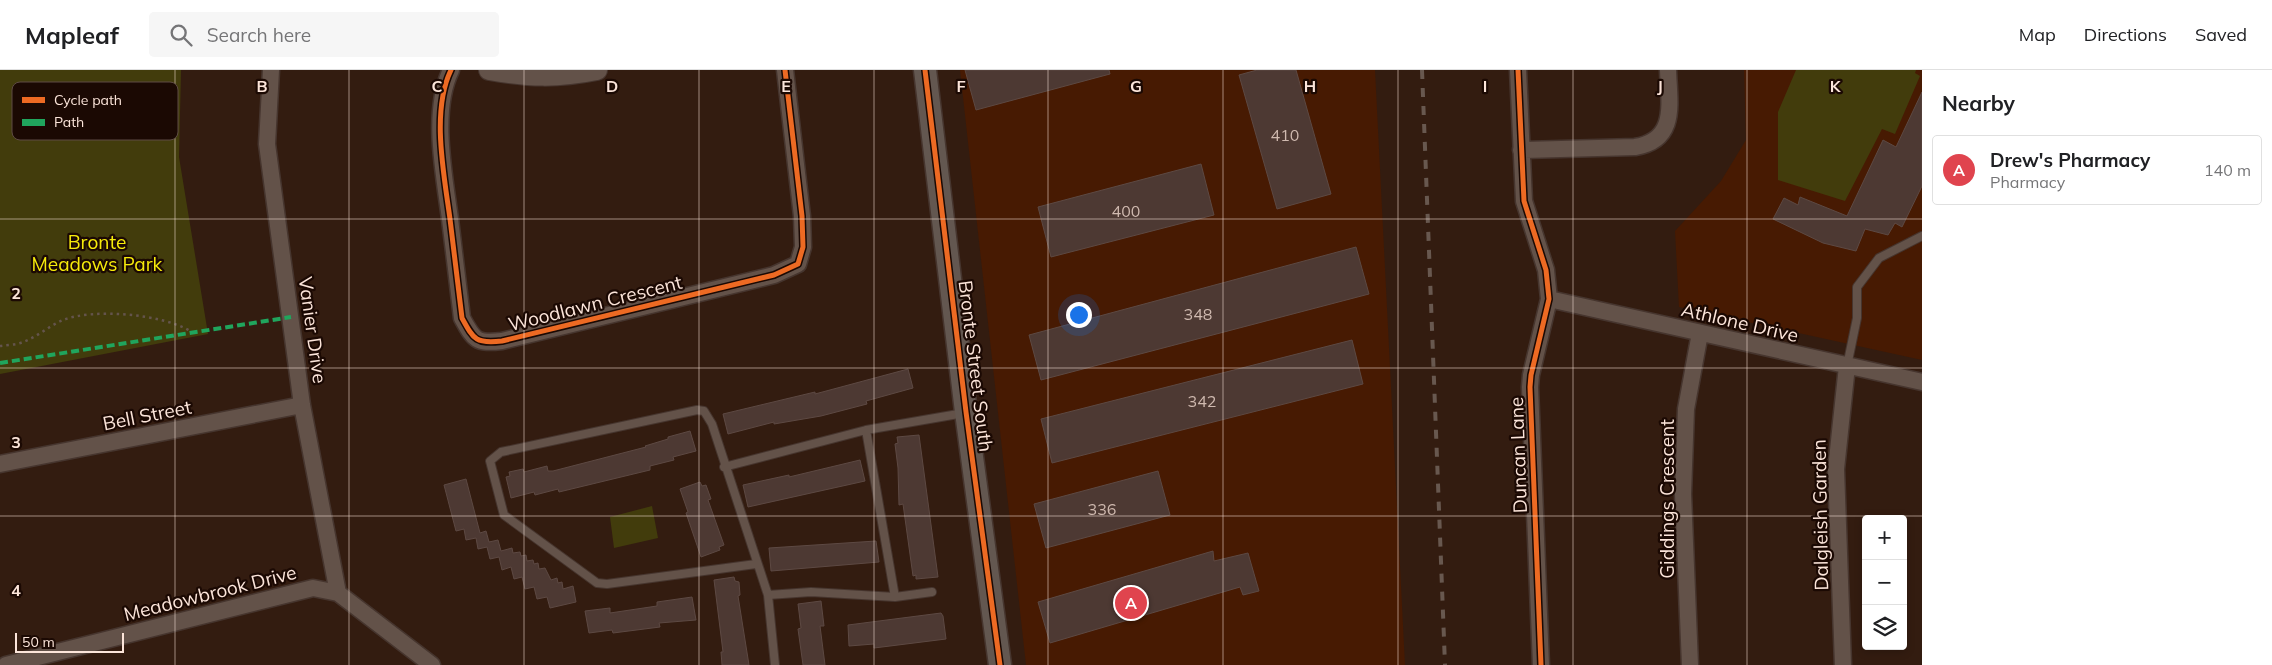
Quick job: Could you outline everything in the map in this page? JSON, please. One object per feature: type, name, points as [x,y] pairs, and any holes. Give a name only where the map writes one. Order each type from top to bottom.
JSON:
[{"type":"main road","name":"Bronte Street South","points":[[926,70],[966,412],[1000,665]]},
{"type":"street","name":"Vanier Drive","points":[[271,70],[267,144],[302,405],[338,593]]},
{"type":"street","name":"Woodlawn Crescent","points":[[451,70],[446,80],[440,117],[445,186],[462,318],[474,338],[485,343],[774,275],[798,264],[803,248],[802,216],[785,70]]},
{"type":"street","points":[[489,70],[529,77],[572,75],[598,70]]},
{"type":"street","name":"Duncan Lane","points":[[1518,70],[1524,201],[1542,254],[1549,299],[1530,387],[1541,665]]},
{"type":"street","points":[[1521,150],[1635,147],[1651,143],[1660,136],[1668,120],[1668,70]]},
{"type":"street","name":"Athlone Drive","points":[[1549,299],[1922,382]]},
{"type":"street","name":"Giddings Crescent","points":[[1690,665],[1683,494],[1686,409],[1700,333]]},
{"type":"street","name":"Dalgleish Garden","points":[[1843,665],[1836,469],[1848,366]]},
{"type":"street","name":"Bell Street","points":[[0,464],[302,405]]},
{"type":"street","name":"Meadowbrook Drive","points":[[6,665],[313,588],[338,593],[432,665]]},
{"type":"lane","points":[[1848,366],[1857,318],[1857,287],[1879,258],[1922,236]]},
{"type":"lane","points":[[756,564],[606,584],[597,583],[504,515],[490,461],[501,452],[697,410],[704,411],[708,416],[756,564],[768,595],[775,665]]},
{"type":"lane","points":[[724,467],[866,430],[966,412]]},
{"type":"lane","points":[[866,430],[895,597]]},
{"type":"lane","points":[[768,595],[811,592],[895,597],[932,592]]},
{"type":"path","points":[[0,346],[22,342],[64,320],[109,313],[145,317],[179,325],[190,332]]},
{"type":"shaded area","points":[[960,70],[1375,70],[1405,665],[1026,665]]},
{"type":"shaded area","points":[[1744,70],[1922,70],[1922,360],[1679,307],[1675,231],[1721,181],[1746,140]]},
{"type":"green space","name":"Bronte Meadows Park","points":[[0,70],[181,70],[179,157],[208,334],[0,374]]},
{"type":"green space","points":[[1796,70],[1916,70],[1915,73],[1920,76],[1895,134],[1882,129],[1845,201],[1778,180],[1778,112]]},
{"type":"green space","points":[[652,506],[658,538],[614,548],[610,517]]},
{"type":"building","points":[[965,70],[1109,70],[1110,74],[976,110]]},
{"type":"building","points":[[1257,70],[1296,70],[1331,194],[1277,209],[1239,75]]},
{"type":"building","points":[[1922,92],[1922,186],[1902,227],[1895,223],[1888,235],[1865,229],[1856,251],[1823,243],[1773,219],[1784,198],[1798,205],[1800,197],[1847,216],[1883,140],[1896,147]]},
{"type":"building","points":[[1201,164],[1214,215],[1051,257],[1038,207]]},
{"type":"building","points":[[1356,247],[1369,294],[1041,380],[1029,335]]},
{"type":"building","points":[[1352,340],[1363,384],[1052,463],[1041,419]]},
{"type":"building","points":[[908,369],[913,388],[866,401],[867,404],[821,416],[774,424],[774,422],[728,434],[723,414],[815,392],[815,394]]},
{"type":"building","points":[[690,431],[696,451],[673,457],[674,460],[650,466],[650,470],[559,492],[558,489],[535,495],[534,492],[511,498],[506,477],[510,476],[509,472],[523,469],[524,472],[547,466],[548,471],[553,471],[646,447],[668,439],[668,437]]},
{"type":"building","points":[[919,435],[938,577],[916,579],[916,575],[913,576],[903,504],[899,505],[895,444],[898,443],[897,437]]},
{"type":"building","points":[[860,460],[865,481],[748,507],[743,485],[789,475],[789,477]]},
{"type":"building","points":[[1158,471],[1170,515],[1046,548],[1034,504]]},
{"type":"building","points":[[466,479],[480,533],[486,531],[489,542],[498,540],[501,551],[512,548],[513,553],[520,552],[521,556],[526,555],[527,561],[533,560],[534,564],[538,563],[539,569],[545,568],[551,580],[557,578],[558,583],[562,582],[563,589],[573,586],[576,602],[550,608],[547,597],[537,599],[534,587],[525,589],[522,577],[514,579],[511,567],[502,570],[499,557],[490,559],[487,547],[478,549],[476,538],[466,540],[464,529],[456,531],[444,485]]},
{"type":"building","points":[[700,482],[702,486],[706,485],[711,499],[708,500],[724,545],[719,547],[720,550],[701,557],[680,489]]},
{"type":"building","points":[[876,541],[879,562],[771,571],[769,548]]},
{"type":"building","points":[[1213,551],[1214,561],[1248,553],[1259,591],[1243,595],[1240,587],[1050,643],[1038,602]]},
{"type":"building","points":[[734,577],[735,581],[739,582],[740,595],[738,596],[749,665],[722,665],[721,652],[723,652],[714,580]]},
{"type":"building","points":[[692,597],[696,620],[659,623],[660,627],[613,633],[612,630],[589,633],[585,611],[610,608],[610,613],[657,606],[657,602]]},
{"type":"building","points":[[821,601],[824,626],[820,626],[825,665],[803,665],[798,629],[801,628],[798,604]]},
{"type":"building","points":[[941,613],[946,639],[874,648],[874,644],[849,646],[848,625]]},
{"type":"railway","points":[[1422,70],[1445,665]]},
{"type":"marked path","points":[[0,363],[291,317]]},
{"type":"cycle path","points":[[451,70],[445,86],[440,123],[442,163],[462,318],[473,336],[486,342],[502,341],[774,275],[798,264],[803,247],[802,216],[785,70]]},
{"type":"cycle path","points":[[925,70],[966,412],[1000,665]]},
{"type":"cycle path","points":[[1518,70],[1524,201],[1546,270],[1549,299],[1531,375],[1530,387],[1541,665]]},
{"type":"place","name":"Drew's Pharmacy","points":[[1131,603]]}]
